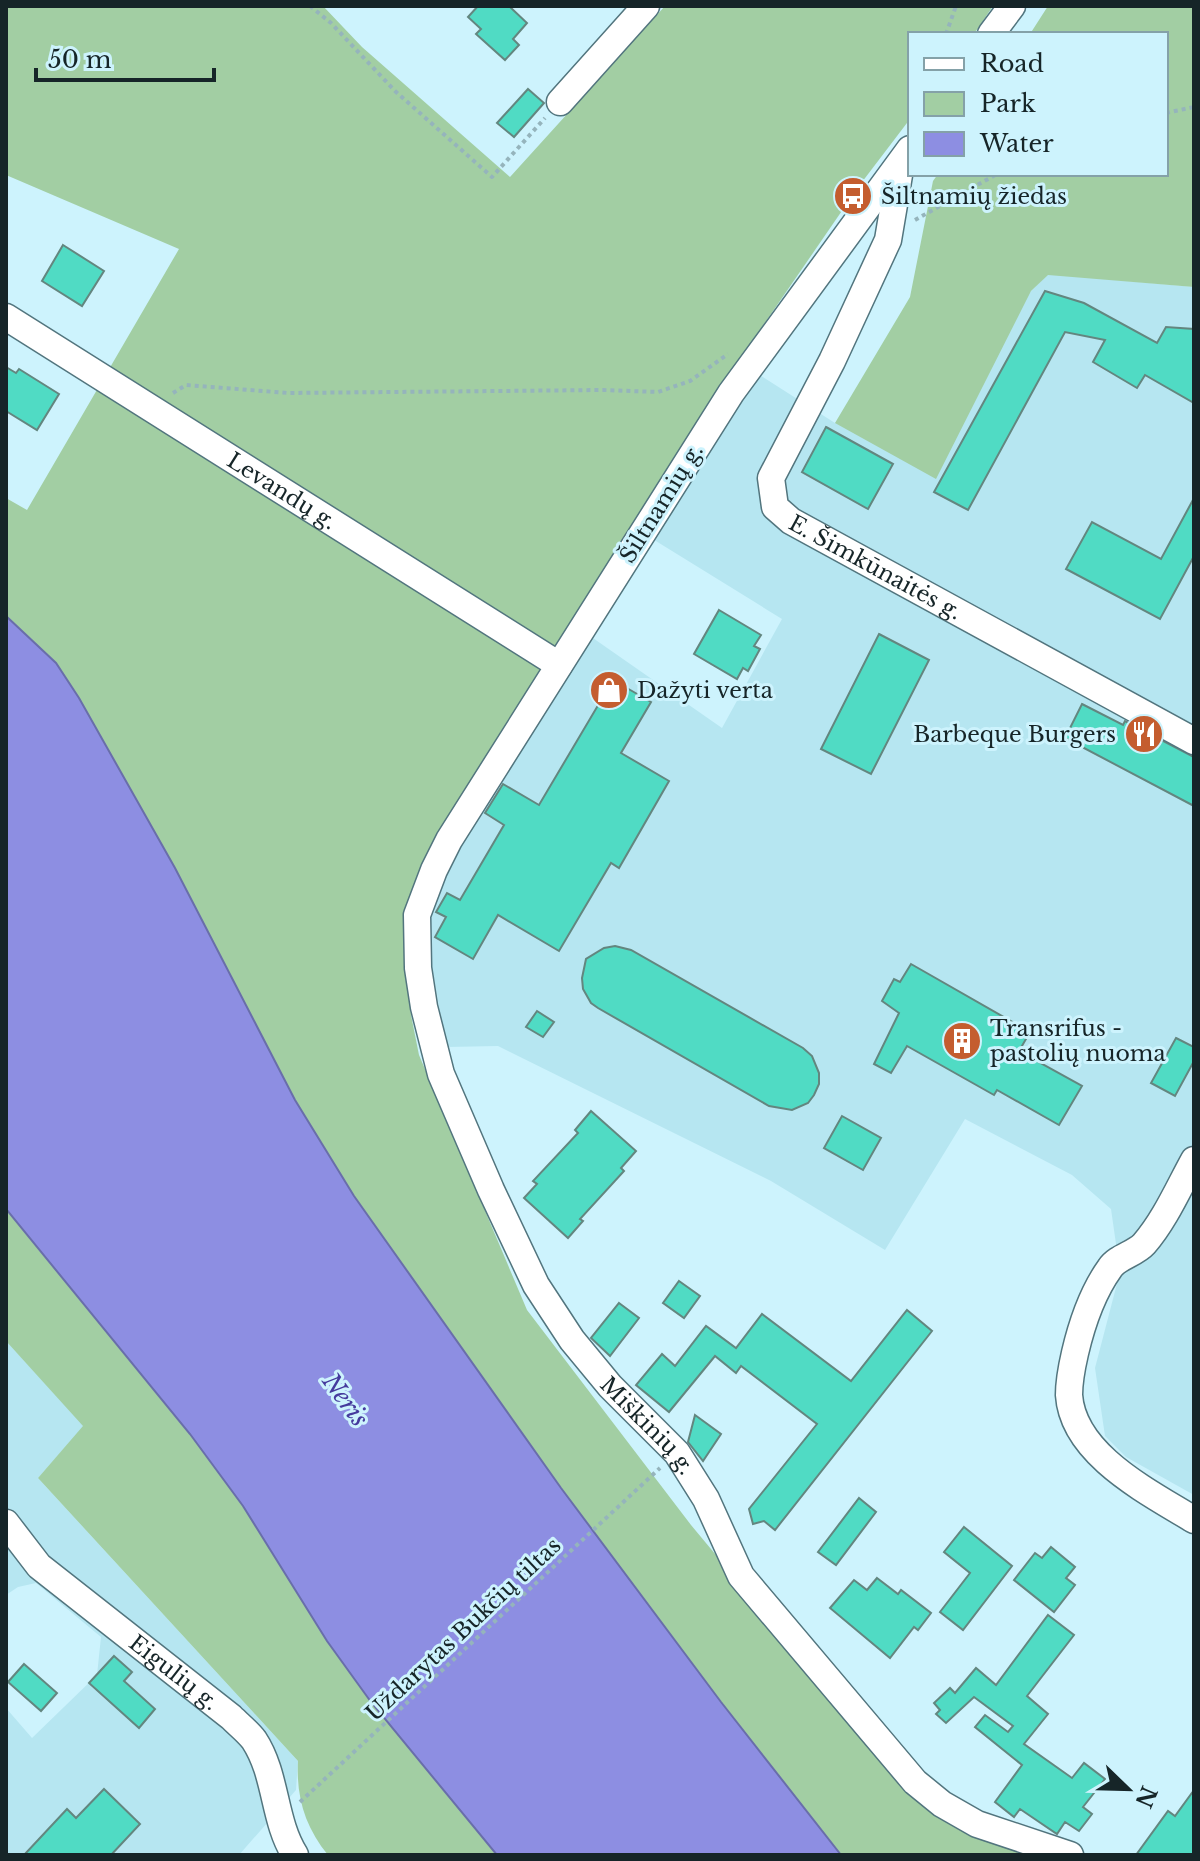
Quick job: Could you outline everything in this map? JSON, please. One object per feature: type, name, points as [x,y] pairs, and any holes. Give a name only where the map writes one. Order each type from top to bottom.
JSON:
[{"type":"street","points":[[560,102],[646,6]]},
{"type":"street","points":[[992,32],[1012,6]]},
{"type":"street","points":[[888,240],[906,155]]},
{"type":"street","name":"Šiltnamių g.","points":[[434,870],[449,840],[731,393],[906,155]]},
{"type":"street","name":"E. Šimkūnaitės g.","points":[[888,240],[771,478],[775,507],[791,521],[1194,741]]},
{"type":"street","name":"Levandų g.","points":[[6,317],[559,665]]},
{"type":"street","name":"Miškinių g.","points":[[434,870],[417,915],[418,968],[424,1007],[441,1074],[536,1285],[572,1340],[610,1386],[677,1453],[706,1499],[741,1576],[915,1782],[942,1804],[977,1824],[1070,1855]]},
{"type":"street","points":[[1194,1160],[1163,1216],[1142,1246],[1111,1265],[1093,1298],[1080,1332],[1069,1395],[1075,1419],[1087,1442],[1104,1459],[1194,1520]]},
{"type":"street","name":"Eigulių g.","points":[[6,1523],[39,1566],[231,1717],[254,1740],[268,1770],[279,1818],[295,1855]]},
{"type":"path","points":[[310,6],[331,23],[395,91],[492,177],[560,102]]},
{"type":"path","points":[[947,32],[956,6]]},
{"type":"path","points":[[1168,113],[1194,107]]},
{"type":"path","points":[[888,240],[907,224],[993,176]]},
{"type":"path","points":[[155,411],[170,395],[186,385],[288,393],[658,392],[690,381],[736,348]]},
{"type":"path","name":"Uždarytas Bukčių tiltas","points":[[308,1796],[641,1486]]},
{"type":"shaded area","points":[[1048,274],[1194,287],[1194,1495],[1126,1457],[1105,1436],[1095,1368],[1120,1272],[1111,1209],[1072,1175],[965,1119],[885,1250],[771,1181],[498,1046],[446,1047],[428,943],[431,910],[467,834],[590,636],[722,728],[782,619],[651,538],[758,374],[835,423],[1031,291]]},
{"type":"shaded area","points":[[6,1341],[84,1426],[38,1478],[298,1761],[296,1790],[239,1855],[6,1855],[6,1708],[32,1738],[97,1675],[101,1637],[36,1583],[18,1587],[6,1595]]},
{"type":"green space","points":[[6,6],[323,6],[362,47],[510,177],[665,6],[993,6],[975,32],[908,32],[908,122],[859,186],[727,378],[475,776],[408,979],[419,1055],[527,1310],[691,1525],[925,1806],[1026,1855],[841,1855],[721,1702],[561,1488],[354,1196],[295,1100],[175,868],[79,698],[56,663],[6,616],[6,498],[27,510],[179,249],[6,175]]},
{"type":"green space","points":[[1048,6],[1194,6],[1194,287],[1048,275],[1031,291],[936,479],[835,423],[910,297],[933,181],[937,176],[1168,176],[1168,32],[1031,32]]},
{"type":"green space","points":[[6,1209],[190,1434],[243,1506],[327,1641],[371,1702],[497,1855],[328,1855],[313,1834],[304,1811],[298,1761],[38,1478],[83,1426],[6,1341]]},
{"type":"water","name":"Neris","points":[[6,616],[56,663],[79,698],[175,868],[295,1100],[354,1196],[561,1488],[721,1702],[841,1855],[497,1855],[371,1702],[327,1641],[243,1506],[190,1434],[6,1209]]},
{"type":"building","points":[[478,6],[509,6],[527,23],[513,39],[519,45],[505,60],[476,34],[481,29],[468,17]]},
{"type":"building","points":[[528,89],[544,103],[514,137],[497,123]]},
{"type":"building","points":[[63,245],[104,271],[82,306],[42,281]]},
{"type":"building","points":[[1045,291],[1084,303],[1157,343],[1166,327],[1194,329],[1194,403],[1145,375],[1137,388],[1093,362],[1105,340],[1065,332],[968,510],[934,492]]},
{"type":"building","points":[[6,367],[16,373],[19,369],[59,394],[37,430],[6,411]]},
{"type":"building","points":[[826,427],[893,464],[868,509],[802,472]]},
{"type":"building","points":[[1194,498],[1194,556],[1160,619],[1066,569],[1092,522],[1161,559]]},
{"type":"building","points":[[719,610],[761,635],[754,646],[760,649],[748,671],[743,668],[737,679],[694,654]]},
{"type":"building","points":[[879,634],[929,660],[871,774],[821,749]]},
{"type":"building","points":[[613,680],[651,702],[621,753],[669,781],[619,868],[611,863],[559,951],[498,915],[473,959],[435,937],[446,917],[436,912],[447,893],[460,900],[504,825],[485,813],[503,784],[539,805]]},
{"type":"building","points":[[1082,704],[1123,725],[1125,721],[1194,757],[1194,806],[1065,738]]},
{"type":"building","points":[[615,946],[631,950],[803,1048],[812,1056],[819,1073],[819,1084],[808,1103],[792,1110],[769,1106],[591,1003],[583,989],[586,959],[604,948]]},
{"type":"building","name":"Transrifus - pastolių nuoma","points":[[911,964],[1030,1032],[1019,1051],[1082,1086],[1059,1125],[997,1090],[994,1095],[907,1046],[891,1073],[874,1064],[899,1013],[882,1001],[894,979],[900,982]]},
{"type":"building","points":[[537,1011],[554,1022],[543,1037],[526,1027]]},
{"type":"building","points":[[1176,1038],[1194,1047],[1194,1061],[1175,1096],[1151,1083]]},
{"type":"building","points":[[591,1111],[636,1151],[621,1168],[624,1171],[580,1219],[583,1221],[568,1238],[524,1198],[537,1184],[533,1181],[578,1133],[575,1130]]},
{"type":"building","points":[[842,1116],[881,1138],[863,1170],[824,1148]]},
{"type":"building","points":[[679,1281],[700,1296],[684,1318],[663,1303]]},
{"type":"building","points":[[619,1303],[639,1318],[610,1356],[591,1338]]},
{"type":"building","points":[[907,1310],[932,1331],[775,1530],[764,1521],[753,1524],[749,1509],[817,1424],[741,1366],[736,1373],[715,1356],[669,1412],[636,1385],[662,1354],[675,1366],[706,1326],[736,1348],[762,1314],[851,1381]]},
{"type":"building","points":[[695,1415],[721,1434],[703,1461],[688,1442]]},
{"type":"building","points":[[859,1498],[876,1512],[836,1565],[818,1552]]},
{"type":"building","points":[[964,1527],[1012,1566],[963,1630],[940,1612],[970,1573],[944,1552]]},
{"type":"building","points":[[1051,1547],[1075,1567],[1066,1578],[1075,1585],[1054,1612],[1014,1580],[1035,1553],[1042,1558]]},
{"type":"building","points":[[877,1578],[898,1594],[901,1590],[931,1613],[918,1630],[914,1627],[890,1658],[830,1608],[854,1580],[867,1590]]},
{"type":"building","points":[[1048,1615],[1074,1635],[1027,1696],[1048,1714],[1024,1744],[1072,1778],[1084,1763],[1105,1779],[1083,1807],[1092,1814],[1079,1831],[1065,1822],[1057,1834],[1020,1809],[1014,1817],[995,1802],[1022,1765],[975,1727],[985,1715],[1008,1732],[1013,1726],[974,1697],[946,1723],[936,1714],[940,1710],[934,1703],[950,1688],[955,1693],[976,1668],[996,1685]]},
{"type":"building","points":[[114,1656],[132,1672],[124,1681],[155,1709],[139,1728],[89,1683]]},
{"type":"building","points":[[24,1664],[57,1693],[41,1711],[8,1682]]},
{"type":"building","points":[[104,1789],[140,1824],[111,1855],[24,1855],[67,1809],[76,1818]]},
{"type":"building","points":[[1194,1790],[1194,1855],[1136,1855],[1168,1811],[1175,1816]]},
{"type":"place","name":"Šiltnamių žiedas","points":[[853,196]]},
{"type":"place","name":"Dažyti verta","points":[[609,690]]},
{"type":"place","name":"Barbeque Burgers","points":[[1144,734]]},
{"type":"place","name":"Transrifus - pastolių nuoma","points":[[962,1041]]}]
